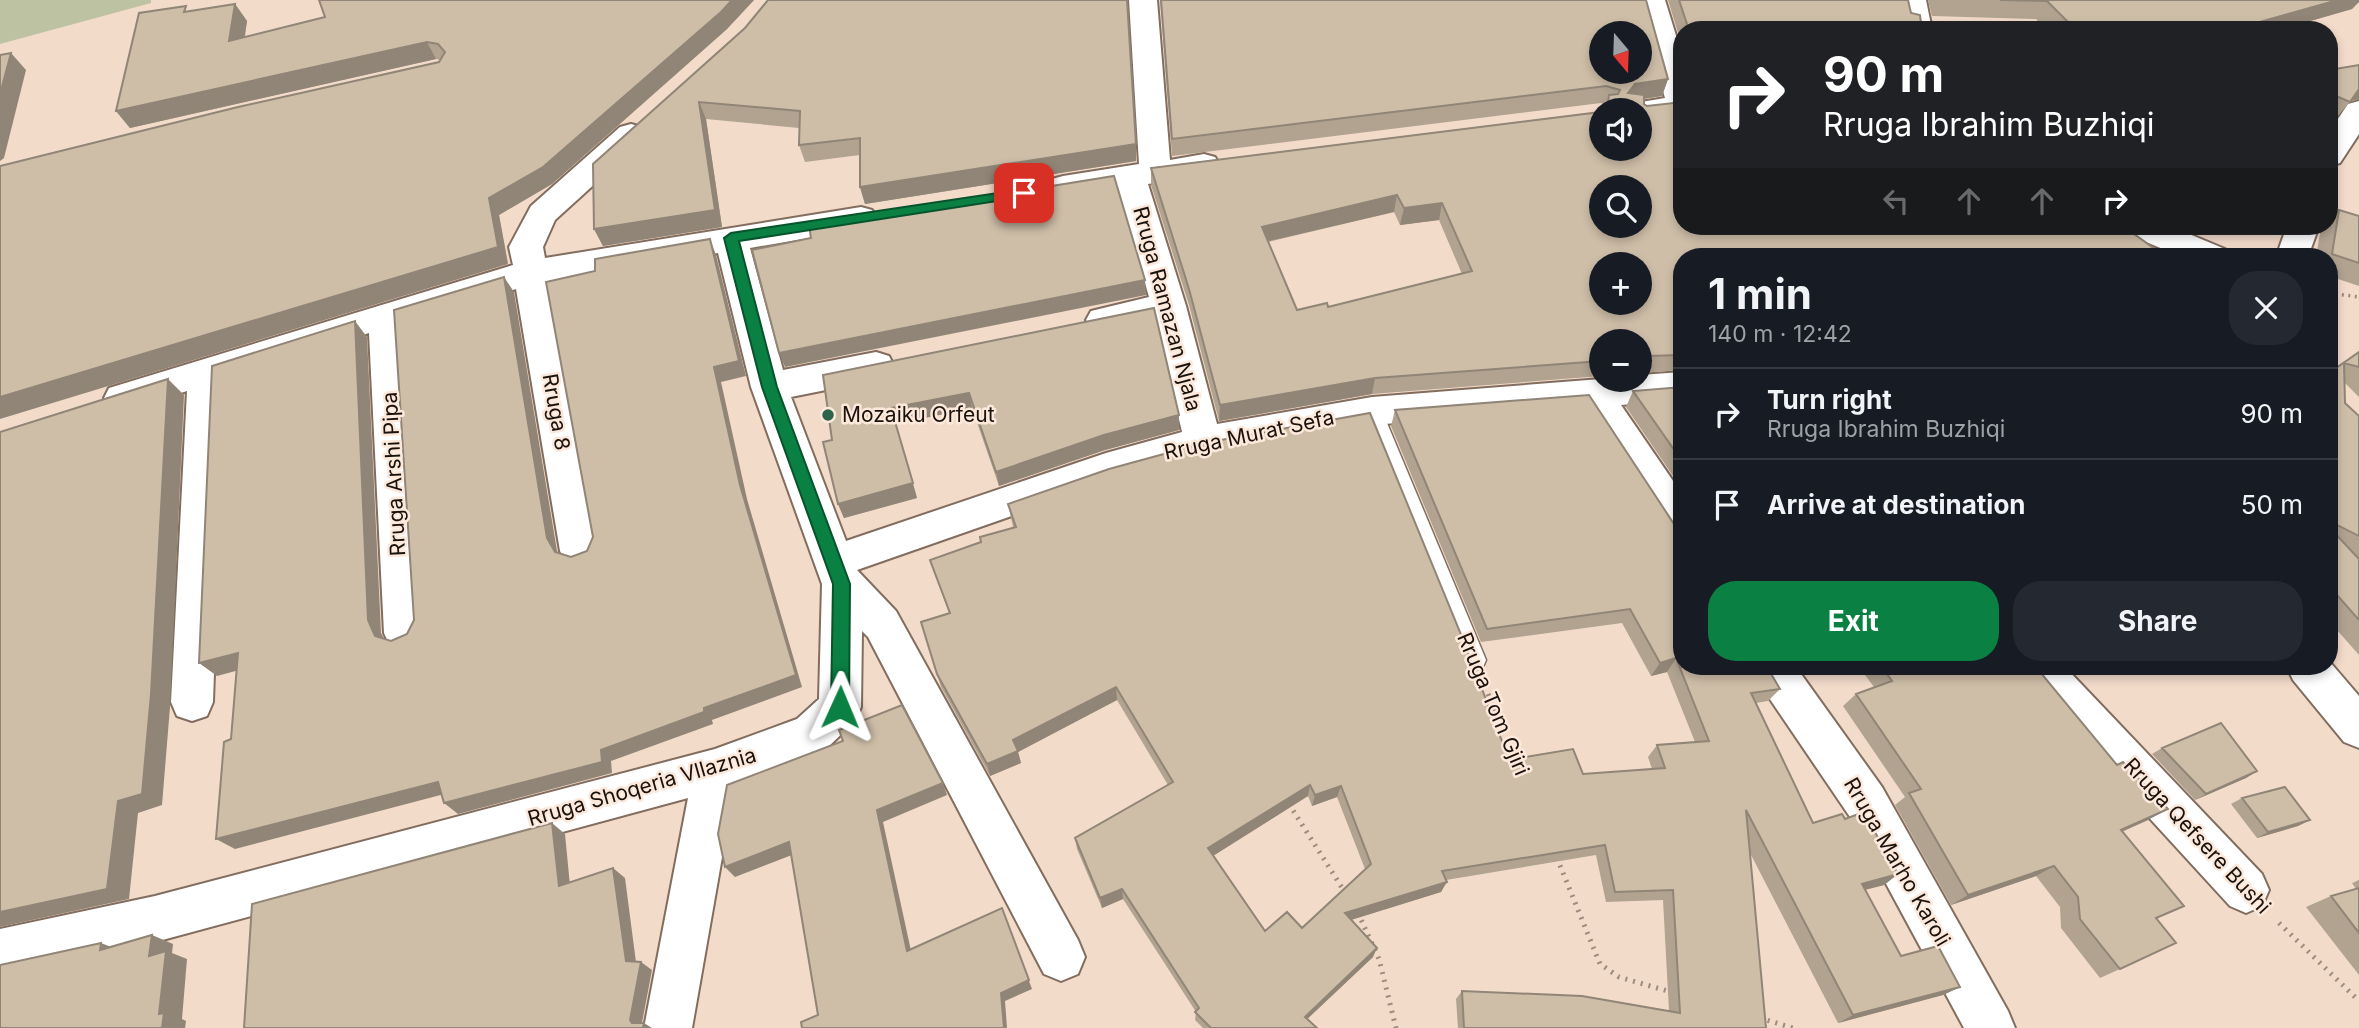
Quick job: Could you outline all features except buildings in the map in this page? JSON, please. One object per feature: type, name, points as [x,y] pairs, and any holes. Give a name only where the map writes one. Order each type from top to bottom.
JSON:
[{"type":"street","name":"Rruga Ramazan Njala","points":[[1143,0],[1143,174],[1170,306],[1203,441]]},
{"type":"street","points":[[1651,0],[1673,75]]},
{"type":"street","points":[[1912,0],[1916,21]]},
{"type":"street","points":[[1652,110],[1673,107]]},
{"type":"street","points":[[2338,142],[2359,111]]},
{"type":"street","name":"Rruga 8","points":[[580,551],[526,247],[542,214],[656,112]]},
{"type":"street","points":[[1034,192],[1236,161]]},
{"type":"street","points":[[90,408],[385,315],[532,272],[896,213]]},
{"type":"street","points":[[2160,235],[2192,248]]},
{"type":"street","name":"Rruga Shoqeria Vllaznia","points":[[0,953],[155,919],[715,770],[812,734],[840,707],[837,573],[769,387],[731,238]]},
{"type":"street","points":[[1076,325],[1170,306]]},
{"type":"street","name":"Rruga Arshi Pipa","points":[[385,315],[404,633]]},
{"type":"street","points":[[769,387],[903,360]]},
{"type":"street","points":[[192,702],[206,372]]},
{"type":"street","name":"Rruga Murat Sefa","points":[[837,573],[1106,468],[1203,441],[1372,411],[1673,387]]},
{"type":"street","points":[[1594,394],[1673,512]]},
{"type":"street","points":[[837,573],[882,624],[1061,957]]},
{"type":"street","name":"Rruga Marho Karoli","points":[[1778,675],[1867,802],[1991,1028]]},
{"type":"street","name":"Rruga Qefsere Bushi","points":[[2045,675],[2246,890]]},
{"type":"street","points":[[2315,675],[2359,728]]},
{"type":"street","points":[[668,1028],[715,770]]},
{"type":"lane","name":"Rruga Tom Gjiri","points":[[1372,411],[1475,660]]},
{"type":"path","points":[[2338,294],[2359,297]]},
{"type":"path","name":"Rruga Tom Gjiri","points":[[1475,660],[1523,776]]},
{"type":"path","points":[[1284,797],[1349,897]]},
{"type":"path","points":[[1555,854],[1600,964],[1619,977],[1673,992]]},
{"type":"path","name":"Rruga Qefsere Bushi","points":[[2246,890],[2359,1001]]},
{"type":"path","points":[[1356,909],[1379,959],[1396,1028]]},
{"type":"path","points":[[1753,1016],[1793,1028]]},
{"type":"green space","points":[[0,0],[151,0],[151,3],[0,44]]},
{"type":"place","name":"Mozaiku Orfeut","points":[[828,415]]},
{"type":"route","points":[[840,707],[842,584],[769,387],[731,238],[1024,193]]}]
